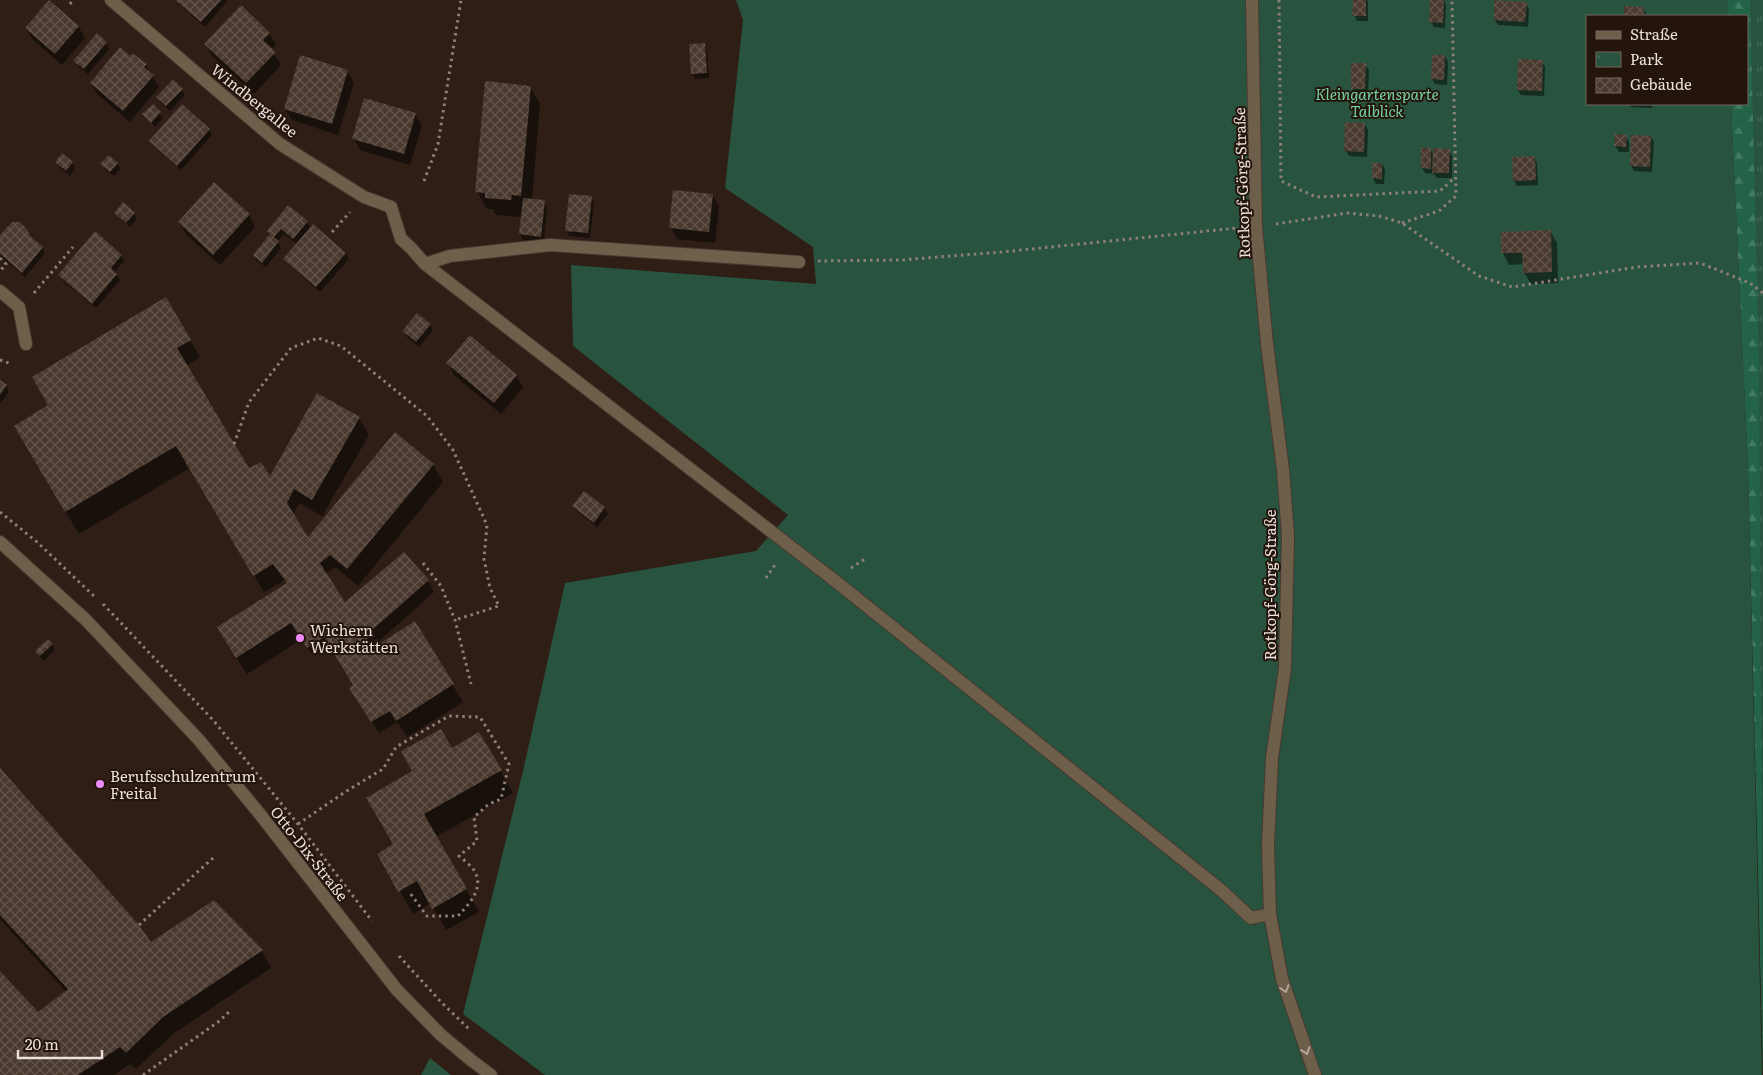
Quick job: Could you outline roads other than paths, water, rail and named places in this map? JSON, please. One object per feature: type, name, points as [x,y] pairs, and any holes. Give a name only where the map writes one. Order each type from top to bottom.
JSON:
[{"type":"street","name":"Windbergallee","points":[[111,0],[280,144],[364,197],[391,207],[401,239],[424,264]]},
{"type":"street","name":"Rotkopf-Görg-Straße","points":[[1252,0],[1256,226],[1267,344],[1283,470],[1288,536],[1285,668],[1272,758],[1268,846],[1270,914],[1282,979],[1314,1075]]},
{"type":"street","points":[[424,264],[450,256],[550,245],[800,262]]},
{"type":"street","points":[[424,264],[834,580],[1206,878],[1251,918],[1270,914]]},
{"type":"street","points":[[0,290],[19,307],[26,344]]},
{"type":"street","name":"Otto-Dix-Straße","points":[[0,542],[92,625],[199,740],[259,813],[397,990],[441,1035],[491,1075]]},
{"type":"place","name":"Wichern Werkstätten","points":[[300,638]]},
{"type":"place","name":"Berufsschulzentrum Freital","points":[[100,784]]},
{"type":"park label","name":"Kleingartensparte Talblick","points":[[1377,102]]}]
